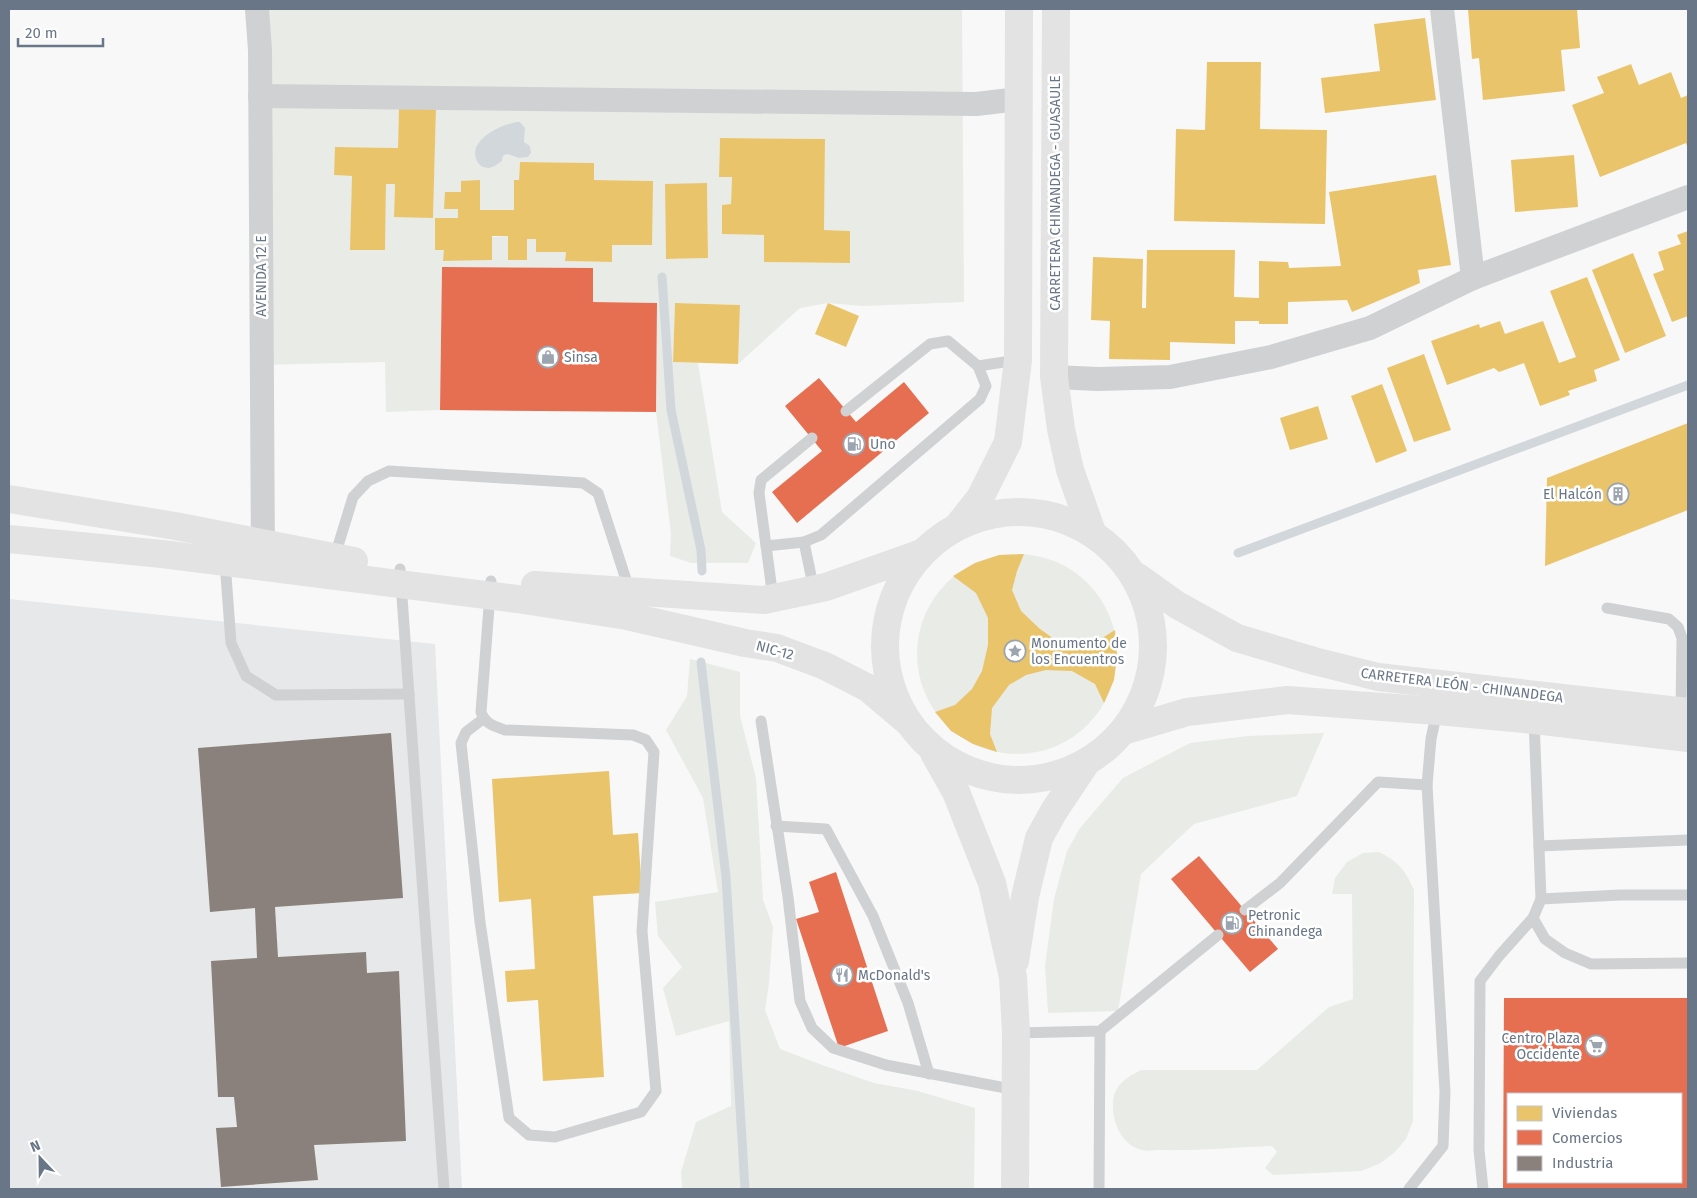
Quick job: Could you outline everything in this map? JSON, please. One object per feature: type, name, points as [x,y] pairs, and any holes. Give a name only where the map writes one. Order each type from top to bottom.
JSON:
[{"type":"main road","points":[[1015,1189],[1016,1034],[1013,977],[992,883],[956,792],[932,750],[907,721],[890,684],[884,645],[891,605],[900,575],[919,554],[958,526],[980,498],[1008,442],[1018,360],[1019,9]]},
{"type":"main road","name":"CARRETERA CHINANDEGA - GUASAULE","points":[[1056,9],[1054,377],[1061,429],[1070,470],[1092,532]]},
{"type":"main road","points":[[9,499],[263,555],[401,577],[629,604],[774,599],[826,587],[919,554]]},
{"type":"main road","points":[[958,526],[1014,512],[1055,516],[1092,532]]},
{"type":"main road","name":"CARRETERA LEÓN - CHINANDEGA","points":[[1092,532],[1138,577],[1177,605],[1236,638],[1314,662],[1378,677],[1685,712]]},
{"type":"main road","points":[[9,539],[224,562],[263,555]]},
{"type":"main road","points":[[1013,977],[1025,897],[1039,838],[1054,810],[1084,766],[1123,731],[1152,678],[1155,636],[1138,577]]},
{"type":"main road","name":"NIC-12","points":[[629,604],[745,643],[777,648],[825,666],[868,688],[907,721]]},
{"type":"main road","name":"CARRETERA LEÓN - CHINANDEGA","points":[[1123,731],[1187,712],[1286,700],[1534,720],[1688,738]]},
{"type":"main road","points":[[932,750],[964,770],[1000,780],[1038,780],[1055,777],[1084,766]]},
{"type":"street","name":"AVENIDA 12 E","points":[[257,9],[260,96],[263,555]]},
{"type":"street","points":[[1442,9],[1473,278]]},
{"type":"street","points":[[260,96],[976,104],[1019,99]]},
{"type":"street","points":[[1054,377],[1098,379],[1170,377],[1271,357],[1370,328],[1473,278],[1688,197]]},
{"type":"lane","points":[[766,546],[804,542],[821,535],[980,399],[986,386],[978,366],[948,341],[930,344],[846,411]]},
{"type":"lane","points":[[978,366],[1018,360]]},
{"type":"lane","points":[[774,599],[759,493],[761,480],[812,438]]},
{"type":"lane","points":[[332,566],[353,497],[368,480],[389,471],[583,483],[598,493],[629,604]]},
{"type":"lane","points":[[804,542],[814,590]]},
{"type":"lane","points":[[224,562],[231,643],[246,676],[276,695],[409,694]]},
{"type":"lane","points":[[401,577],[444,1189]]},
{"type":"lane","points":[[483,719],[466,732],[462,743],[480,922],[509,1118],[529,1135],[555,1137],[641,1112],[656,1091],[642,930],[654,752],[646,740],[632,735],[505,730],[488,724],[483,719],[481,712],[490,588]]},
{"type":"lane","points":[[1607,608],[1670,619],[1678,627],[1682,638],[1685,712]]},
{"type":"lane","points":[[1409,1189],[1443,1146],[1445,1092],[1427,786],[1431,739],[1436,711]]},
{"type":"lane","points":[[1483,1189],[1479,1150],[1480,981],[1499,956],[1533,918],[1541,899],[1534,720]]},
{"type":"lane","points":[[760,721],[788,897],[800,1001],[812,1028],[833,1048],[886,1065],[1016,1090]]},
{"type":"lane","points":[[1245,910],[1280,883],[1378,782],[1427,786]]},
{"type":"lane","points":[[776,826],[826,829],[873,916],[908,1003],[929,1074]]},
{"type":"lane","points":[[1539,846],[1688,840]]},
{"type":"lane","points":[[1541,899],[1620,895],[1688,895]]},
{"type":"lane","points":[[1533,918],[1545,939],[1565,953],[1591,964],[1688,963]]},
{"type":"lane","points":[[1016,1034],[1100,1031],[1218,935]]},
{"type":"lane","points":[[1099,1189],[1100,1031]]},
{"type":"shaded area","points":[[257,9],[962,9],[964,302],[863,306],[828,303],[800,308],[738,364],[740,305],[675,303],[673,362],[698,363],[722,512],[756,543],[748,563],[691,563],[670,556],[671,534],[656,412],[657,303],[593,302],[593,268],[442,268],[440,410],[386,412],[385,362],[258,365],[260,50]],"holes":[[[399,108],[436,108],[433,217],[394,217],[395,184],[386,184],[385,250],[351,250],[352,176],[334,175],[335,147],[398,148]],[[520,122],[525,128],[524,142],[530,146],[531,153],[528,157],[519,158],[507,154],[494,167],[481,166],[475,154],[479,142],[493,130],[510,123]],[[720,138],[825,139],[824,230],[850,231],[850,263],[764,262],[764,235],[722,234],[722,205],[731,204],[732,177],[719,176]],[[520,162],[594,163],[594,180],[652,181],[651,245],[612,245],[611,262],[565,261],[566,252],[536,252],[536,239],[527,239],[527,259],[508,260],[508,236],[492,237],[492,260],[444,261],[444,250],[435,250],[435,218],[458,218],[458,209],[445,209],[445,193],[461,192],[462,181],[480,181],[480,210],[514,210],[514,181],[519,180]],[[665,184],[707,184],[708,258],[666,259]]]},
{"type":"shaded area","points":[[520,122],[525,128],[524,142],[530,146],[531,153],[528,157],[519,158],[507,154],[494,167],[481,166],[475,154],[479,142],[493,130]]},
{"type":"shaded area","points":[[1017,554],[1046,558],[1064,566],[1088,583],[1105,607],[1113,625],[1117,654],[1113,683],[1105,701],[1088,725],[1064,742],[1046,750],[1017,754],[988,750],[970,742],[946,725],[929,701],[921,683],[917,654],[921,625],[929,607],[946,583],[970,566],[988,558]]},
{"type":"shaded area","points":[[9,599],[435,644],[462,1189],[9,1189]]},
{"type":"shaded area","points":[[690,659],[740,672],[740,716],[756,778],[763,900],[773,927],[765,1010],[780,1049],[874,1083],[918,1091],[975,1108],[974,1189],[682,1189],[681,1172],[696,1122],[731,1106],[729,1021],[676,1036],[663,988],[682,967],[658,936],[655,902],[718,892],[703,798],[666,730],[687,696]]},
{"type":"shaded area","points":[[1324,733],[1297,796],[1194,824],[1141,874],[1118,1011],[1048,1013],[1045,966],[1054,899],[1067,851],[1080,828],[1123,778],[1190,743],[1248,736]]},
{"type":"shaded area","points":[[1379,852],[1392,859],[1401,867],[1414,890],[1413,1121],[1406,1139],[1394,1153],[1379,1164],[1361,1171],[1273,1175],[1265,1168],[1277,1152],[1272,1146],[1147,1151],[1141,1150],[1127,1142],[1116,1125],[1113,1099],[1117,1088],[1130,1076],[1141,1070],[1257,1070],[1329,1007],[1353,999],[1352,894],[1332,894],[1335,878],[1347,862],[1363,853]]},
{"type":"building: Viviendas","points":[[1468,9],[1577,9],[1580,48],[1561,50],[1565,91],[1483,100],[1479,58],[1472,59]]},
{"type":"building: Viviendas","points":[[1425,18],[1436,100],[1325,113],[1321,78],[1380,71],[1374,24]]},
{"type":"building: Viviendas","points":[[1207,62],[1261,62],[1260,129],[1327,130],[1325,224],[1174,221],[1176,129],[1205,130]]},
{"type":"building: Viviendas","points":[[1631,64],[1639,85],[1671,72],[1681,98],[1688,95],[1688,149],[1686,143],[1600,177],[1572,105],[1604,93],[1597,77]]},
{"type":"building: Viviendas","points":[[399,107],[436,108],[433,218],[394,217],[395,184],[386,184],[385,250],[350,250],[352,176],[334,175],[335,147],[398,148]]},
{"type":"building: Viviendas","points":[[720,138],[825,139],[824,230],[850,231],[850,263],[764,262],[764,235],[722,234],[722,205],[731,204],[732,177],[719,177]]},
{"type":"building: Viviendas","points":[[1574,155],[1578,207],[1515,212],[1511,160]]},
{"type":"building: Viviendas","points":[[520,162],[594,163],[594,180],[653,181],[652,245],[612,245],[612,262],[565,261],[566,252],[536,252],[536,239],[527,239],[527,260],[508,260],[508,236],[492,236],[492,260],[443,261],[444,250],[435,250],[435,218],[458,218],[458,209],[444,209],[445,192],[461,192],[461,181],[480,180],[480,210],[514,210],[514,180],[519,180]]},
{"type":"building: Viviendas","points":[[1436,175],[1451,265],[1418,270],[1420,283],[1352,312],[1347,300],[1288,302],[1288,324],[1259,324],[1259,321],[1235,321],[1235,344],[1170,342],[1170,360],[1109,359],[1110,321],[1091,320],[1093,257],[1143,259],[1142,308],[1146,308],[1147,250],[1235,250],[1234,297],[1259,298],[1259,261],[1288,262],[1289,268],[1341,266],[1329,192]]},
{"type":"building: Viviendas","points":[[707,183],[708,258],[666,259],[665,184]]},
{"type":"building: Viviendas","points":[[1688,231],[1688,316],[1672,322],[1653,274],[1664,270],[1658,252],[1681,244],[1677,235]]},
{"type":"building: Viviendas","points":[[1633,253],[1666,336],[1625,353],[1592,270]]},
{"type":"building: Viviendas","points":[[1587,277],[1620,360],[1594,370],[1597,381],[1568,391],[1570,395],[1540,406],[1524,363],[1499,372],[1494,368],[1447,385],[1431,341],[1479,324],[1480,328],[1500,321],[1505,334],[1543,321],[1559,363],[1576,357],[1550,291]]},
{"type":"building: Viviendas","points":[[675,303],[740,305],[738,364],[673,362]]},
{"type":"building: Viviendas","points":[[828,303],[859,316],[846,347],[815,334]]},
{"type":"building: Viviendas","points":[[1424,354],[1451,430],[1414,442],[1387,368]]},
{"type":"building: Viviendas","points":[[1382,384],[1407,451],[1376,463],[1351,396]]},
{"type":"building: Viviendas","points":[[1318,406],[1328,439],[1290,450],[1280,418]]},
{"type":"building: Viviendas","name":"El Halcón","points":[[1688,423],[1688,510],[1545,566],[1547,478]]},
{"type":"building: Viviendas","points":[[1024,554],[1012,590],[1021,611],[1054,639],[1078,643],[1099,640],[1115,630],[1117,655],[1114,680],[1104,703],[1095,684],[1072,671],[1046,670],[1026,675],[1009,685],[992,708],[990,734],[997,752],[973,744],[951,731],[935,712],[955,705],[972,689],[982,671],[988,645],[988,618],[976,593],[953,576],[975,563],[999,555]]},
{"type":"building: Viviendas","points":[[609,771],[613,835],[638,833],[642,893],[593,896],[604,1077],[543,1081],[538,1000],[507,1002],[505,971],[535,969],[531,899],[499,902],[492,779]]},
{"type":"building: Comercios","name":"Sinsa","points":[[442,267],[593,268],[593,302],[657,303],[656,412],[440,410]]},
{"type":"building: Comercios","name":"Uno","points":[[819,378],[856,422],[904,382],[929,413],[797,523],[772,492],[822,451],[785,406]]},
{"type":"building: Comercios","name":"Petronic Chinandega","points":[[1199,856],[1278,949],[1250,972],[1171,879]]},
{"type":"building: Comercios","name":"McDonald's","points":[[836,872],[888,1031],[839,1048],[796,919],[819,912],[809,882]]},
{"type":"building: Comercios","name":"Centro Plaza Occidente","points":[[1504,998],[1688,998],[1688,1189],[1503,1189]]},
{"type":"building: Industria","points":[[391,733],[403,898],[275,907],[278,957],[366,952],[367,973],[399,971],[406,1141],[314,1145],[318,1180],[221,1187],[216,1128],[237,1127],[234,1097],[218,1097],[211,961],[257,958],[255,908],[210,912],[198,748]]},
{"type":"waterway","points":[[662,277],[671,410],[701,550],[702,571]]},
{"type":"waterway","points":[[1238,553],[1688,385]]},
{"type":"waterway","points":[[701,662],[726,877],[745,1189]]},
{"type":"place","name":"Sinsa","points":[[548,357]]},
{"type":"place","name":"Uno","points":[[854,444]]},
{"type":"place","name":"El Halcón","points":[[1618,494]]},
{"type":"place","name":"Monumento de los Encuentros","points":[[1015,651]]},
{"type":"place","name":"Petronic Chinandega","points":[[1232,923]]},
{"type":"place","name":"McDonald's","points":[[842,975]]},
{"type":"place","name":"Centro Plaza Occidente","points":[[1596,1046]]}]
